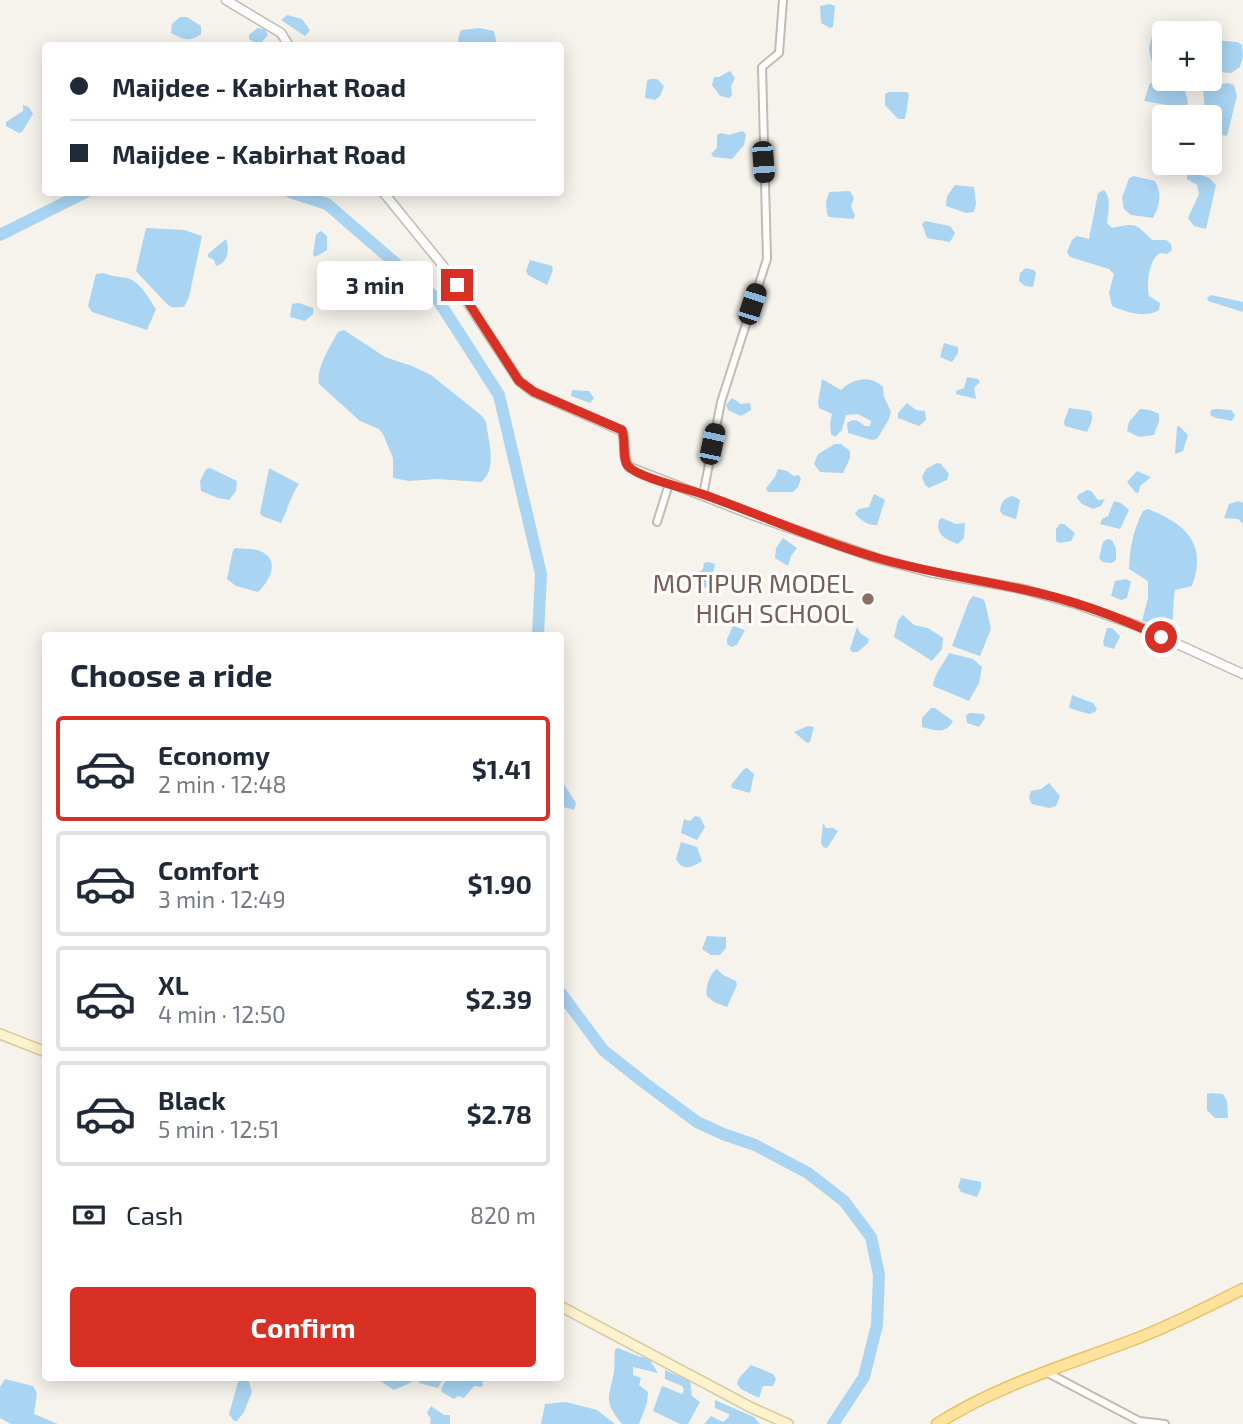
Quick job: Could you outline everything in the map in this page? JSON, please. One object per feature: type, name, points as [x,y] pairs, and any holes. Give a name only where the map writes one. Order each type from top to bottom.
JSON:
[{"type":"main road","points":[[0,1034],[42,1050]]},
{"type":"main road","points":[[937,1424],[954,1413],[1045,1371],[1133,1340],[1243,1289]]},
{"type":"main road","points":[[564,1308],[752,1408],[788,1424]]},
{"type":"street","points":[[226,0],[281,33],[287,42]]},
{"type":"street","points":[[703,495],[722,402],[767,259],[762,66],[779,53],[783,0]]},
{"type":"street","points":[[386,196],[444,267],[519,381],[534,392],[622,430],[626,442],[624,457],[629,467],[755,516],[879,559],[929,572],[1022,589],[1076,604],[1138,626],[1243,674]]},
{"type":"street","points":[[657,522],[669,484]]},
{"type":"street","points":[[1045,1371],[1139,1421],[1165,1424]]},
{"type":"water","points":[[820,6],[835,6],[833,27],[830,28],[821,23]]},
{"type":"water","points":[[287,15],[302,19],[310,30],[305,36],[281,20]]},
{"type":"water","points":[[180,17],[187,17],[201,26],[201,34],[186,39],[171,33],[172,24]]},
{"type":"water","points":[[257,28],[265,29],[268,35],[262,42],[254,42],[249,39],[249,35]]},
{"type":"water","points":[[480,28],[494,31],[496,42],[459,42],[461,30]]},
{"type":"water","points":[[1152,36],[1152,60],[1151,60],[1149,48]]},
{"type":"water","points":[[1222,41],[1242,45],[1240,67],[1231,73],[1222,72]]},
{"type":"water","points":[[730,71],[735,78],[729,98],[720,96],[712,85],[714,77]]},
{"type":"water","points":[[657,79],[664,86],[655,100],[645,98],[647,81]]},
{"type":"water","points":[[1150,83],[1152,91],[1185,91],[1188,102],[1187,105],[1167,105],[1144,101]]},
{"type":"water","points":[[1222,84],[1234,85],[1237,96],[1227,136],[1222,135],[1222,105],[1204,105],[1203,91],[1222,91]]},
{"type":"water","points":[[907,92],[909,95],[905,119],[898,119],[885,105],[885,94]]},
{"type":"water","points":[[23,105],[29,107],[33,114],[19,133],[6,126],[6,122],[23,111]]},
{"type":"water","points":[[742,131],[746,134],[744,145],[732,159],[714,157],[711,154],[717,148],[717,135]]},
{"type":"water","points":[[1187,175],[1201,175],[1216,185],[1206,229],[1194,226],[1188,218],[1199,194],[1197,185],[1187,179]]},
{"type":"water","points":[[1134,176],[1155,181],[1159,199],[1153,218],[1131,215],[1124,209],[1122,198],[1129,178]]},
{"type":"water","points":[[955,185],[974,187],[974,212],[966,213],[946,206],[947,196]]},
{"type":"water","points":[[1104,190],[1109,201],[1107,223],[1112,228],[1135,226],[1152,240],[1166,240],[1171,244],[1172,250],[1156,256],[1149,272],[1149,296],[1160,303],[1159,310],[1154,313],[1136,314],[1112,306],[1109,293],[1114,274],[1109,269],[1070,257],[1067,252],[1072,240],[1077,236],[1089,239],[1098,193]]},
{"type":"water","points":[[850,191],[854,198],[851,206],[855,216],[853,219],[829,217],[826,202],[829,192]]},
{"type":"water","points":[[925,221],[950,226],[955,233],[950,242],[927,238],[922,224]]},
{"type":"water","points":[[146,228],[184,230],[202,236],[189,297],[184,307],[171,307],[136,271]]},
{"type":"water","points":[[321,231],[327,236],[327,250],[315,257],[316,234]]},
{"type":"water","points":[[226,239],[227,256],[216,266],[208,254]]},
{"type":"water","points":[[530,260],[552,266],[547,285],[528,275],[526,271]]},
{"type":"water","points":[[1026,268],[1036,273],[1033,287],[1025,286],[1019,281],[1020,273]]},
{"type":"water","points":[[103,273],[132,280],[144,291],[156,309],[147,330],[92,312],[88,306],[96,274]]},
{"type":"water","points":[[1211,295],[1243,302],[1243,312],[1208,301],[1207,298]]},
{"type":"water","points":[[299,303],[313,308],[313,314],[305,321],[290,317],[292,304]]},
{"type":"water","points":[[344,330],[385,357],[431,375],[482,416],[486,422],[491,462],[486,477],[481,482],[437,479],[409,481],[393,478],[393,458],[383,434],[379,429],[360,421],[319,384],[324,357],[338,332]]},
{"type":"water","points":[[944,343],[958,347],[958,353],[952,362],[940,357]]},
{"type":"water","points":[[967,377],[980,382],[974,388],[976,399],[956,394],[956,391],[964,388]]},
{"type":"water","points":[[822,379],[841,390],[850,383],[867,379],[883,387],[891,412],[877,439],[848,433],[847,423],[852,420],[870,426],[871,421],[858,414],[846,415],[842,430],[835,437],[831,434],[832,414],[819,408],[818,403]]},
{"type":"water","points":[[572,390],[589,391],[594,398],[590,403],[571,396]]},
{"type":"water","points":[[732,398],[741,404],[750,403],[751,410],[741,416],[728,410],[726,405]]},
{"type":"water","points":[[907,403],[916,410],[925,411],[926,420],[919,426],[898,418],[898,413]]},
{"type":"water","points":[[1069,408],[1090,411],[1092,418],[1087,432],[1065,426]]},
{"type":"water","points":[[1140,409],[1159,414],[1154,435],[1139,437],[1127,431],[1129,422]]},
{"type":"water","points":[[1211,410],[1231,410],[1235,415],[1232,421],[1216,418],[1210,415]]},
{"type":"water","points":[[1177,427],[1188,435],[1183,451],[1175,454]]},
{"type":"water","points":[[835,444],[841,444],[850,451],[850,458],[843,473],[820,472],[814,464],[818,454]]},
{"type":"water","points":[[937,463],[949,474],[947,480],[929,488],[922,477],[926,469]]},
{"type":"water","points":[[210,468],[237,481],[236,491],[229,500],[201,491],[200,481],[206,469]]},
{"type":"water","points":[[269,468],[299,484],[281,523],[260,513]]},
{"type":"water","points":[[778,469],[794,476],[799,475],[801,479],[793,492],[768,492],[766,488]]},
{"type":"water","points":[[1137,471],[1151,477],[1136,493],[1127,482]]},
{"type":"water","points":[[1087,490],[1098,500],[1105,499],[1101,506],[1093,509],[1082,504],[1077,498],[1078,495]]},
{"type":"water","points":[[874,494],[885,500],[877,525],[871,525],[855,513],[859,509],[869,507]]},
{"type":"water","points":[[1013,496],[1020,500],[1016,519],[1003,515],[1000,511],[1004,501]]},
{"type":"water","points":[[1114,501],[1129,510],[1120,529],[1100,524],[1102,519],[1108,516]]},
{"type":"water","points":[[1238,501],[1243,503],[1243,524],[1238,519],[1224,518],[1229,504]]},
{"type":"water","points":[[1148,509],[1173,521],[1190,537],[1197,558],[1192,586],[1175,590],[1168,638],[1155,625],[1142,621],[1148,598],[1148,581],[1129,569],[1134,532],[1143,511]]},
{"type":"water","points":[[942,518],[956,524],[965,523],[964,538],[958,544],[940,533],[938,525]]},
{"type":"water","points":[[1060,524],[1075,533],[1071,541],[1056,541],[1056,529]]},
{"type":"water","points":[[783,538],[797,548],[788,566],[775,558],[776,548]]},
{"type":"water","points":[[1112,540],[1116,549],[1116,560],[1112,563],[1103,562],[1099,558],[1103,542]]},
{"type":"water","points":[[254,549],[269,557],[271,573],[258,592],[236,586],[227,579],[233,550]]},
{"type":"water","points":[[704,563],[715,564],[709,589],[696,584],[702,579],[697,573],[703,569]]},
{"type":"water","points":[[1126,579],[1131,582],[1127,598],[1121,600],[1111,596],[1115,581]]},
{"type":"water","points":[[973,596],[985,602],[991,629],[980,656],[952,646]]},
{"type":"water","points":[[903,615],[914,625],[928,628],[943,638],[942,649],[932,661],[894,637],[898,620]]},
{"type":"water","points":[[733,626],[745,630],[737,645],[731,647],[727,644],[727,639]]},
{"type":"water","points":[[857,627],[861,634],[869,639],[858,652],[852,652],[850,649]]},
{"type":"water","points":[[1107,628],[1112,628],[1120,636],[1114,649],[1104,646]]},
{"type":"water","points":[[949,653],[973,659],[982,667],[979,683],[969,701],[933,686]]},
{"type":"water","points":[[1072,695],[1093,703],[1097,709],[1089,714],[1069,708]]},
{"type":"water","points":[[931,708],[953,721],[947,728],[939,730],[922,727],[922,718]]},
{"type":"water","points":[[984,714],[985,718],[979,727],[967,723],[966,715]]},
{"type":"water","points":[[808,726],[814,727],[810,742],[807,743],[794,732]]},
{"type":"water","points":[[747,768],[754,774],[750,793],[732,788],[731,785]]},
{"type":"water","points":[[1049,783],[1060,796],[1056,806],[1049,808],[1032,804],[1029,798],[1031,791],[1041,789]]},
{"type":"water","points":[[564,784],[576,803],[574,810],[564,807]]},
{"type":"water","points":[[695,816],[700,817],[705,827],[697,840],[681,833],[684,819],[690,821]]},
{"type":"water","points":[[823,823],[826,828],[838,831],[827,848],[821,843]]},
{"type":"water","points":[[681,842],[697,847],[702,861],[688,867],[681,866],[676,859]]},
{"type":"water","points":[[707,936],[726,937],[726,948],[720,955],[711,955],[702,949]]},
{"type":"water","points":[[717,969],[736,981],[737,985],[727,1007],[707,996],[709,981]]},
{"type":"water","points":[[1207,1094],[1223,1094],[1227,1101],[1228,1118],[1215,1118],[1207,1110]]},
{"type":"water","points":[[961,1178],[981,1182],[977,1197],[961,1192],[958,1187]]},
{"type":"water","points":[[615,1349],[640,1357],[648,1357],[658,1373],[633,1367],[633,1375],[641,1378],[639,1385],[648,1392],[639,1424],[622,1424],[610,1404]]},
{"type":"water","points":[[751,1365],[773,1374],[776,1379],[773,1386],[763,1386],[759,1398],[737,1384]]},
{"type":"water","points":[[665,1370],[690,1381],[692,1396],[700,1402],[688,1424],[680,1424],[653,1411],[662,1386],[682,1394],[684,1390],[682,1386],[665,1379]]},
{"type":"water","points":[[5,1379],[33,1386],[37,1393],[34,1414],[58,1424],[11,1424],[0,1418],[0,1387]]},
{"type":"water","points":[[249,1381],[252,1392],[244,1412],[234,1421],[229,1414],[238,1382]]},
{"type":"water","points":[[380,1381],[413,1381],[412,1382],[394,1390]]},
{"type":"water","points":[[419,1381],[442,1381],[438,1388]]},
{"type":"water","points":[[446,1381],[482,1381],[481,1387],[474,1386],[464,1398],[458,1396],[454,1399],[441,1389]]},
{"type":"water","points":[[715,1400],[754,1417],[760,1424],[704,1424],[711,1416],[723,1422],[729,1417],[729,1414],[715,1408]]},
{"type":"water","points":[[566,1402],[597,1410],[615,1424],[541,1424],[545,1404]]},
{"type":"water","points":[[431,1406],[444,1415],[450,1415],[450,1424],[430,1424],[431,1419],[427,1413]]},
{"type":"waterway","points":[[0,235],[78,196]]},
{"type":"waterway","points":[[302,196],[327,204],[438,300],[499,395],[541,574],[538,632]]},
{"type":"waterway","points":[[564,997],[603,1050],[646,1084],[697,1122],[755,1145],[808,1173],[844,1201],[871,1237],[879,1275],[877,1325],[864,1377],[833,1424]]},
{"type":"place","name":"MOTIPUR MODEL HIGH SCHOOL","points":[[868,599]]},
{"type":"route","points":[[457,285],[519,381],[534,392],[622,430],[626,442],[624,457],[629,467],[639,473],[879,559],[929,572],[1022,589],[1076,604],[1161,637]]}]
